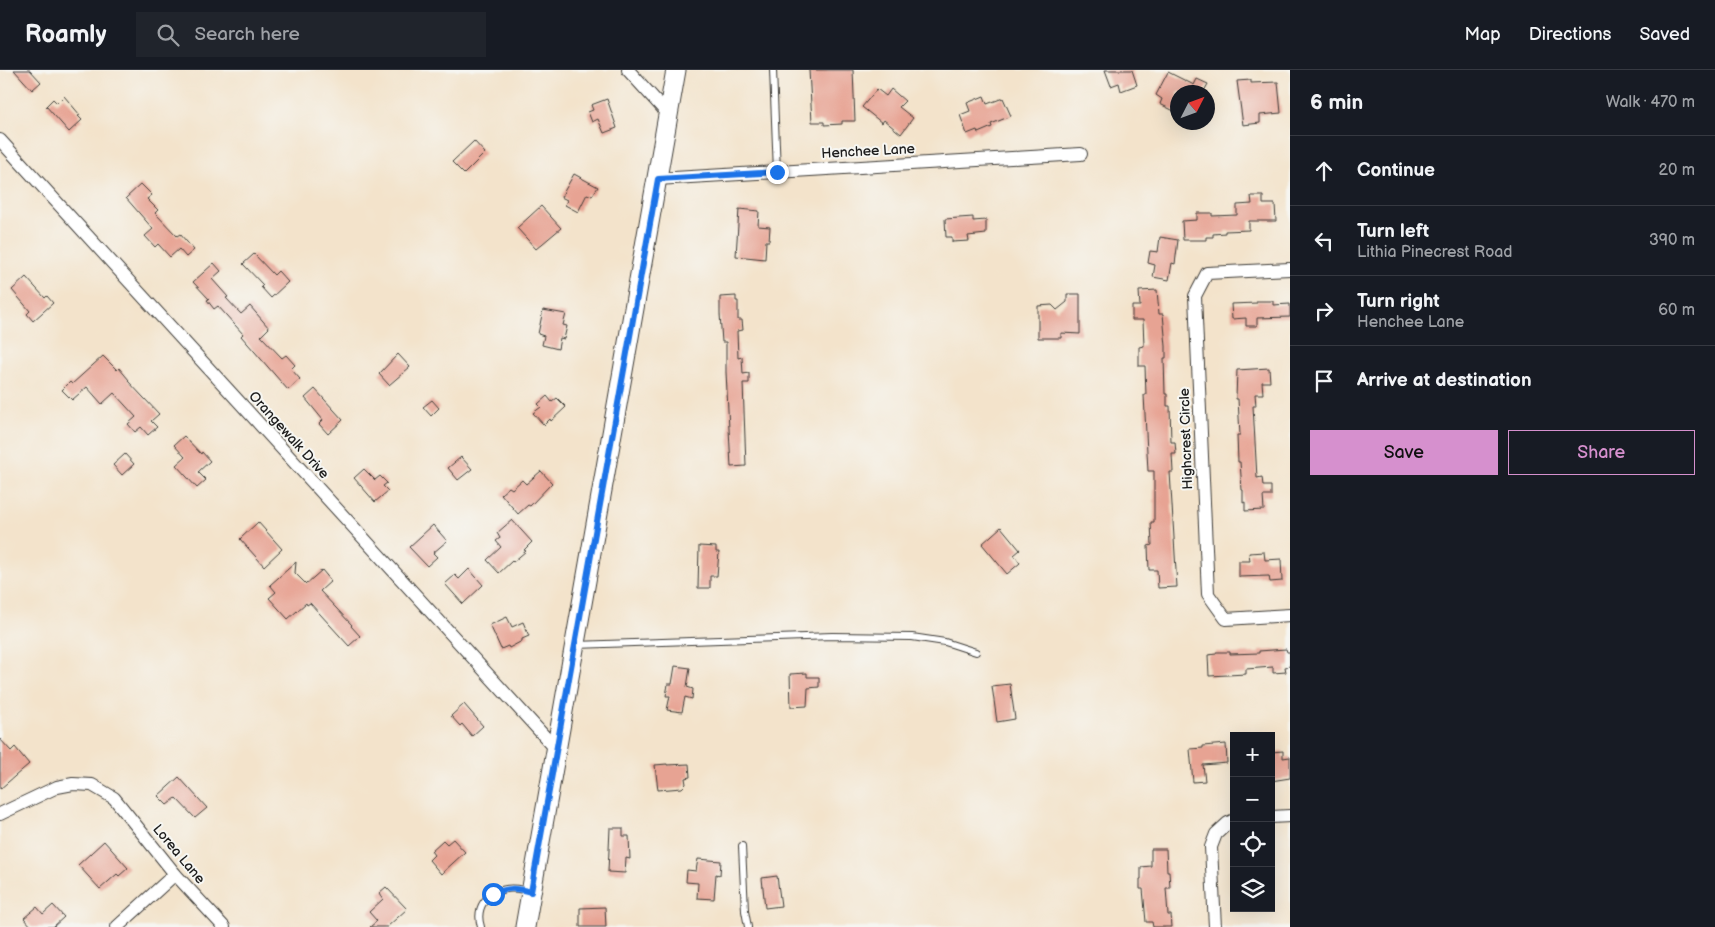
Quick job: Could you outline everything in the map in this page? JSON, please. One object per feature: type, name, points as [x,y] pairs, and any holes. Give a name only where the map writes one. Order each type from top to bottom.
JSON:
[{"type":"main road","points":[[525,927],[676,70]]},
{"type":"street","points":[[628,70],[668,114]]},
{"type":"street","name":"Orangewalk Drive","points":[[0,140],[556,749]]},
{"type":"street","name":"Henchee Lane","points":[[658,179],[1081,154]]},
{"type":"street","name":"Highcrest Circle","points":[[1290,269],[1207,273],[1195,296],[1208,594],[1226,619],[1290,614]]},
{"type":"street","name":"Lorea Lane","points":[[0,814],[57,787],[73,784],[92,785],[114,798],[175,874],[224,927]]},
{"type":"street","points":[[1275,817],[1290,816]]},
{"type":"street","points":[[1215,927],[1211,847],[1216,834],[1231,822]]},
{"type":"street","points":[[117,927],[175,874]]},
{"type":"lane","points":[[774,70],[777,172]]},
{"type":"lane","points":[[574,645],[832,636],[912,637],[945,642],[976,652]]},
{"type":"lane","points":[[742,846],[745,911],[748,927]]},
{"type":"lane","points":[[481,927],[479,911],[486,899],[505,889],[515,888],[531,892]]},
{"type":"building","points":[[14,70],[30,70],[41,82],[32,90]]},
{"type":"building","points":[[809,70],[853,70],[855,121],[842,121],[842,124],[824,125],[824,122],[812,122]]},
{"type":"building","points":[[1105,70],[1132,70],[1137,85],[1121,91],[1119,83],[1111,86]]},
{"type":"building","points":[[1168,72],[1194,85],[1170,85],[1170,109],[1160,104],[1162,99],[1156,95]]},
{"type":"building","points":[[1197,79],[1207,85],[1194,85]]},
{"type":"building","points":[[1251,80],[1251,83],[1278,82],[1281,113],[1260,115],[1260,123],[1243,125],[1237,81]]},
{"type":"building","points":[[877,89],[886,96],[891,89],[905,101],[899,107],[913,118],[901,134],[884,120],[882,123],[862,107]]},
{"type":"building","points":[[64,96],[82,120],[69,132],[46,106],[53,99],[57,103]]},
{"type":"building","points":[[984,96],[987,104],[1003,98],[1011,116],[991,124],[992,127],[978,133],[977,130],[967,134],[960,115],[970,111],[967,103]]},
{"type":"building","points":[[607,99],[617,128],[604,133],[598,119],[592,122],[588,112],[593,110],[591,105]]},
{"type":"building","points":[[474,141],[485,153],[464,174],[452,162]]},
{"type":"building","points":[[574,174],[598,187],[592,196],[587,194],[578,212],[565,205],[567,200],[561,197]]},
{"type":"building","points":[[141,184],[152,195],[147,199],[158,210],[155,213],[177,236],[180,234],[194,250],[186,257],[179,249],[170,257],[158,244],[155,247],[145,236],[153,229],[126,198]]},
{"type":"building","points":[[1251,196],[1263,196],[1263,204],[1275,204],[1276,221],[1249,221],[1249,230],[1225,231],[1225,233],[1213,234],[1213,237],[1206,237],[1206,240],[1183,240],[1182,221],[1197,220],[1197,213],[1212,213],[1212,216],[1237,215],[1237,205],[1252,204]]},
{"type":"building","points":[[541,206],[561,228],[536,249],[517,228]]},
{"type":"building","points":[[739,209],[759,211],[758,226],[770,227],[769,241],[766,241],[765,259],[736,256]]},
{"type":"building","points":[[973,217],[973,221],[986,220],[986,234],[968,236],[969,241],[952,242],[952,237],[946,237],[945,219]]},
{"type":"building","points":[[1160,237],[1178,240],[1175,264],[1172,263],[1169,280],[1153,277],[1155,265],[1148,263],[1150,251],[1158,252]]},
{"type":"building","points":[[254,254],[274,275],[278,271],[288,282],[271,298],[261,287],[263,285],[243,264]]},
{"type":"building","points":[[214,263],[221,271],[212,279],[228,297],[226,298],[241,314],[250,306],[269,328],[261,336],[282,358],[286,355],[295,365],[291,369],[300,379],[288,390],[241,336],[243,334],[218,306],[214,309],[207,300],[209,299],[193,282]]},
{"type":"building","points":[[26,277],[45,298],[47,296],[53,303],[33,321],[27,314],[30,311],[12,290]]},
{"type":"building","points":[[1157,290],[1159,314],[1163,314],[1166,346],[1166,358],[1164,358],[1165,394],[1167,394],[1167,406],[1170,406],[1171,442],[1175,442],[1176,454],[1172,454],[1173,472],[1170,472],[1177,587],[1158,588],[1157,570],[1149,570],[1148,546],[1152,545],[1151,522],[1154,522],[1154,471],[1148,471],[1144,395],[1146,395],[1145,366],[1139,366],[1139,347],[1144,346],[1143,320],[1132,320],[1132,306],[1140,306],[1139,291]]},
{"type":"building","points":[[1067,294],[1080,294],[1080,334],[1061,333],[1061,338],[1038,338],[1038,306],[1052,305],[1057,310],[1067,302]]},
{"type":"building","points":[[736,296],[736,301],[738,301],[738,320],[742,320],[743,330],[737,331],[738,358],[742,357],[743,374],[749,373],[749,383],[743,383],[746,466],[731,467],[726,342],[722,342],[720,297]]},
{"type":"building","points":[[1257,301],[1273,301],[1273,305],[1290,304],[1290,317],[1257,318],[1257,326],[1246,326],[1246,318],[1232,319],[1231,304],[1257,303]]},
{"type":"building","points":[[543,310],[566,314],[563,325],[567,326],[564,339],[560,338],[558,349],[542,345],[544,336],[538,334]]},
{"type":"building","points":[[398,354],[410,367],[389,385],[379,374]]},
{"type":"building","points":[[103,356],[117,370],[119,368],[128,381],[159,414],[151,421],[157,427],[148,435],[141,427],[135,432],[128,424],[136,417],[114,393],[102,404],[87,387],[72,400],[62,390],[70,382],[72,384]]},
{"type":"building","points":[[1269,368],[1270,382],[1262,382],[1263,394],[1255,394],[1256,406],[1253,406],[1257,478],[1262,477],[1263,486],[1271,486],[1271,496],[1263,496],[1264,510],[1245,511],[1240,462],[1238,462],[1237,435],[1240,435],[1238,399],[1236,399],[1237,370]]},
{"type":"building","points":[[315,389],[343,420],[328,434],[319,424],[323,420],[305,398]]},
{"type":"building","points":[[547,396],[552,402],[557,398],[566,407],[544,425],[533,413],[541,407],[538,404]]},
{"type":"building","points":[[432,400],[439,408],[431,416],[423,407]]},
{"type":"building","points":[[184,436],[210,461],[198,472],[206,480],[197,488],[176,465],[185,457],[174,445]]},
{"type":"building","points":[[125,454],[134,464],[122,475],[113,465]]},
{"type":"building","points":[[461,457],[472,469],[458,480],[448,468]]},
{"type":"building","points":[[364,469],[375,480],[380,476],[387,483],[383,486],[388,491],[375,502],[354,478]]},
{"type":"building","points":[[541,471],[552,483],[530,506],[528,505],[518,514],[501,494],[509,487],[512,489],[522,480],[526,484]]},
{"type":"building","points":[[512,520],[532,542],[524,550],[526,551],[499,573],[487,560],[501,547],[496,541],[500,538],[497,533]]},
{"type":"building","points":[[258,522],[282,549],[264,566],[240,539]]},
{"type":"building","points":[[433,525],[447,541],[433,553],[437,557],[427,566],[409,547]]},
{"type":"building","points":[[1001,527],[1020,550],[1014,555],[1020,563],[1007,574],[982,544]]},
{"type":"building","points":[[699,546],[716,547],[716,552],[719,552],[717,576],[710,576],[710,588],[698,588]]},
{"type":"building","points":[[1264,552],[1265,560],[1281,559],[1282,581],[1270,582],[1269,576],[1239,577],[1239,561],[1250,561],[1249,553]]},
{"type":"building","points":[[296,562],[295,573],[306,584],[322,570],[331,581],[320,591],[360,636],[349,646],[310,603],[307,605],[306,603],[288,619],[269,598],[276,592],[270,585]]},
{"type":"building","points":[[469,569],[483,585],[463,604],[445,584],[455,575],[459,579]]},
{"type":"building","points":[[507,617],[512,627],[523,622],[529,636],[509,648],[508,646],[501,649],[490,625]]},
{"type":"building","points":[[1286,649],[1287,652],[1290,652],[1290,666],[1285,667],[1286,672],[1273,673],[1273,667],[1246,669],[1246,674],[1209,676],[1208,655],[1216,654],[1216,652],[1230,652],[1230,654],[1259,653],[1259,651]]},
{"type":"building","points":[[675,666],[690,668],[687,687],[693,689],[692,699],[685,697],[682,712],[667,710],[670,696],[666,696],[668,684],[672,684]]},
{"type":"building","points":[[807,673],[807,677],[819,677],[819,687],[808,688],[807,706],[791,707],[790,674]]},
{"type":"building","points":[[1010,684],[1015,719],[997,722],[992,686]]},
{"type":"building","points":[[464,704],[483,726],[472,736],[462,724],[460,726],[451,716]]},
{"type":"building","points":[[0,739],[11,751],[15,747],[29,764],[0,789]]},
{"type":"building","points":[[1226,744],[1227,763],[1203,765],[1205,781],[1193,782],[1190,749]]},
{"type":"building","points":[[1283,751],[1283,758],[1290,757],[1290,778],[1275,780],[1275,752]]},
{"type":"building","points":[[689,764],[690,777],[685,778],[686,784],[682,788],[658,790],[655,765]]},
{"type":"building","points":[[179,777],[207,808],[195,818],[176,798],[167,805],[158,796]]},
{"type":"building","points":[[610,828],[623,828],[623,836],[629,836],[630,859],[626,858],[625,873],[608,872]]},
{"type":"building","points":[[453,839],[465,852],[441,874],[429,860],[434,855],[431,851],[443,840],[447,844]]},
{"type":"building","points":[[104,841],[128,868],[119,876],[117,874],[100,889],[78,865]]},
{"type":"building","points":[[1151,849],[1166,849],[1170,888],[1166,888],[1168,915],[1171,915],[1172,927],[1153,927],[1152,922],[1146,922],[1143,889],[1140,889],[1140,879],[1141,867],[1151,866]]},
{"type":"building","points":[[698,859],[721,861],[720,875],[716,874],[714,899],[697,898],[698,883],[686,882],[687,870],[696,871]]},
{"type":"building","points":[[777,876],[781,906],[765,908],[762,878]]},
{"type":"building","points":[[386,887],[407,909],[387,927],[370,927],[377,921],[369,912],[383,899],[379,893]]},
{"type":"building","points":[[53,905],[64,917],[53,927],[32,927],[24,918],[37,907],[43,914]]},
{"type":"building","points":[[605,907],[606,927],[580,927],[580,908]]},
{"type":"route","points":[[493,894],[505,889],[515,888],[531,892],[658,179],[777,172]]}]
